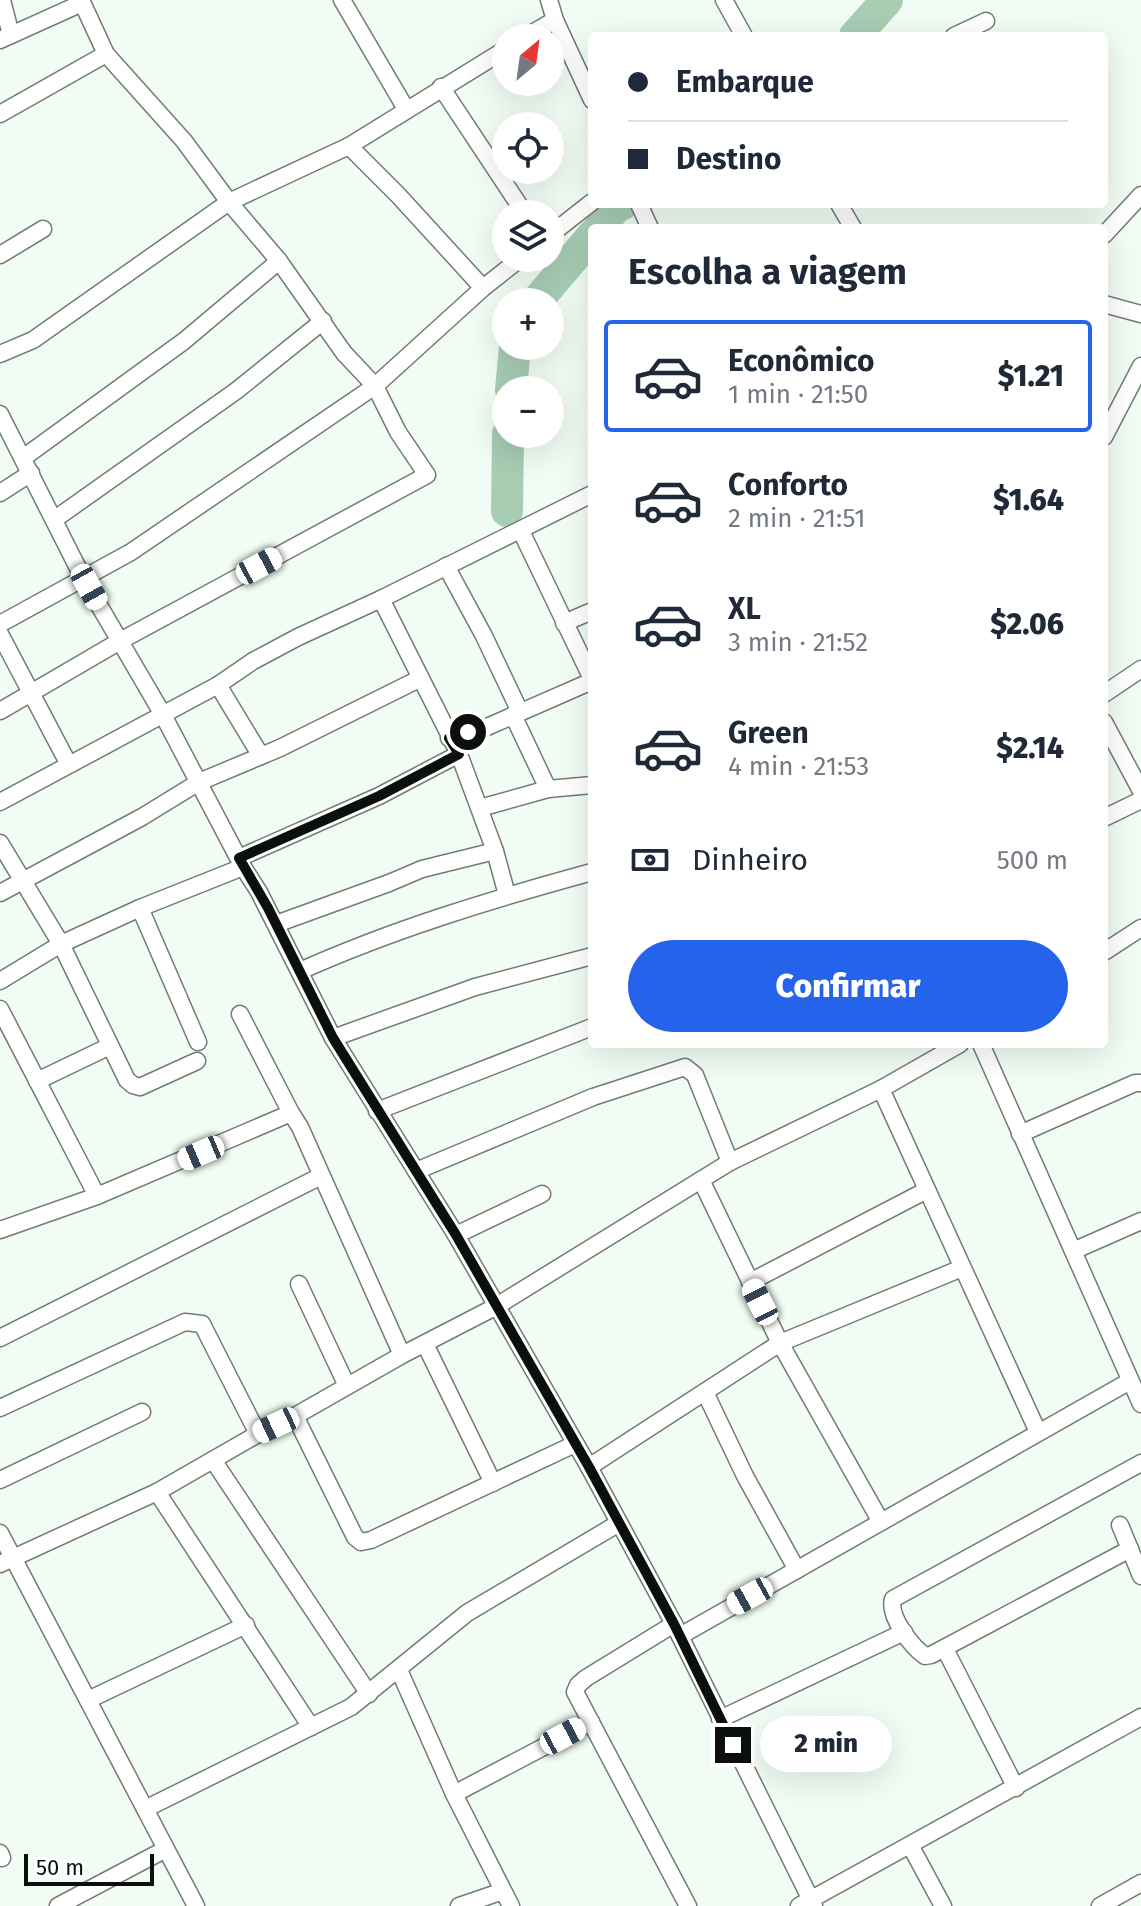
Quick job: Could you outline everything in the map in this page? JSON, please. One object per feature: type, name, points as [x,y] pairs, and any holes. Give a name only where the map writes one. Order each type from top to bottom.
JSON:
[{"type":"street","points":[[0,711],[120,641],[427,475],[398,432],[375,386],[344,353],[279,261],[176,132],[106,54],[82,1],[6,38],[2,0]]},
{"type":"street","points":[[342,0],[406,109]]},
{"type":"street","points":[[549,0],[588,91]]},
{"type":"street","points":[[724,0],[742,32]]},
{"type":"street","points":[[548,24],[555,20]]},
{"type":"street","points":[[963,32],[986,21]]},
{"type":"street","points":[[0,114],[106,54]]},
{"type":"street","points":[[0,354],[33,340],[229,202],[349,146],[492,57]]},
{"type":"street","points":[[441,87],[516,200]]},
{"type":"street","points":[[349,146],[483,288]]},
{"type":"street","points":[[1108,231],[1141,195]]},
{"type":"street","points":[[564,224],[588,205]]},
{"type":"street","points":[[0,255],[43,229]]},
{"type":"street","points":[[0,493],[27,466],[279,261]]},
{"type":"street","points":[[0,624],[131,552],[375,386],[503,272]]},
{"type":"street","points":[[1108,305],[1141,314]]},
{"type":"street","points":[[55,519],[236,391],[323,321]]},
{"type":"street","points":[[1108,429],[1141,366]]},
{"type":"street","points":[[0,414],[83,578],[162,713],[276,924],[333,1038],[456,1235],[589,1467],[677,1630],[808,1904],[1141,1717]]},
{"type":"street","points":[[0,802],[218,685],[253,661],[298,637],[588,496]]},
{"type":"street","points":[[521,531],[588,672]]},
{"type":"street","points":[[446,566],[484,636],[548,789]]},
{"type":"street","points":[[381,599],[459,754],[495,851],[507,895]]},
{"type":"street","points":[[564,623],[588,613]]},
{"type":"street","points":[[0,634],[68,763]]},
{"type":"street","points":[[1108,691],[1141,669]]},
{"type":"street","points":[[0,893],[142,817],[199,782],[261,756],[419,679]]},
{"type":"street","points":[[449,738],[487,727],[588,682]]},
{"type":"street","points":[[218,685],[261,756]]},
{"type":"street","points":[[1108,729],[1141,791]]},
{"type":"street","points":[[0,981],[61,944],[241,862],[459,754]]},
{"type":"street","points":[[480,808],[548,789],[588,785]]},
{"type":"street","points":[[1108,816],[1141,800]]},
{"type":"street","points":[[0,843],[61,944],[127,1080],[140,1087],[197,1061]]},
{"type":"street","points":[[276,924],[422,869],[495,851]]},
{"type":"street","points":[[300,971],[358,945],[507,895],[588,873]]},
{"type":"street","points":[[140,908],[198,1042]]},
{"type":"street","points":[[1108,949],[1141,928]]},
{"type":"street","points":[[333,1038],[475,987],[588,957]]},
{"type":"street","points":[[0,1009],[97,1196]]},
{"type":"street","points":[[240,1014],[321,1176],[402,1355]]},
{"type":"street","points":[[377,1111],[588,1029]]},
{"type":"street","points":[[37,1081],[110,1046]]},
{"type":"street","points":[[7,1560],[157,1492],[402,1355],[495,1307],[730,1162],[881,1089],[953,1048]]},
{"type":"street","points":[[983,1048],[1141,1404]]},
{"type":"street","points":[[416,1171],[593,1097],[685,1067],[695,1075],[730,1162]]},
{"type":"street","points":[[1020,1134],[1141,1083]]},
{"type":"street","points":[[881,1089],[1038,1432]]},
{"type":"street","points":[[0,1230],[97,1196],[291,1113]]},
{"type":"street","points":[[0,1338],[321,1176]]},
{"type":"street","points":[[701,1180],[780,1343],[881,1522]]},
{"type":"street","points":[[750,1282],[927,1190]]},
{"type":"street","points":[[456,1235],[542,1194]]},
{"type":"street","points":[[1073,1251],[1141,1221]]},
{"type":"street","points":[[589,1467],[780,1343],[962,1268]]},
{"type":"street","points":[[299,1284],[347,1386]]},
{"type":"street","points":[[0,1408],[185,1322],[196,1322],[202,1324],[258,1434]]},
{"type":"street","points":[[425,1344],[493,1483]]},
{"type":"street","points":[[688,1906],[575,1692],[578,1685],[677,1630],[797,1570],[1130,1381]]},
{"type":"street","points":[[705,1392],[745,1476],[797,1570]]},
{"type":"street","points":[[0,1480],[142,1412]]},
{"type":"street","points":[[295,1416],[355,1537],[361,1542],[575,1444]]},
{"type":"street","points":[[213,1460],[369,1694]]},
{"type":"street","points":[[1130,1549],[945,1649],[925,1656],[904,1632],[891,1606],[893,1599],[1141,1463]]},
{"type":"street","points":[[157,1492],[311,1727]]},
{"type":"street","points":[[145,1809],[351,1707],[467,1613],[619,1523]]},
{"type":"street","points":[[1120,1525],[1141,1576]]},
{"type":"street","points":[[0,1533],[7,1560],[88,1700],[194,1905]]},
{"type":"street","points":[[88,1700],[246,1625]]},
{"type":"street","points":[[720,1719],[904,1632]]},
{"type":"street","points":[[945,1649],[1016,1788]]},
{"type":"street","points":[[399,1670],[454,1794],[507,1898],[459,1906]]},
{"type":"street","points":[[454,1794],[591,1722]]},
{"type":"street","points":[[910,1845],[943,1906]]},
{"type":"street","points":[[58,1906],[166,1849]]},
{"type":"street","points":[[1100,1906],[1141,1883]]},
{"type":"waterway","points":[[859,32],[887,0]]},
{"type":"waterway","points":[[602,224],[615,208]]},
{"type":"waterway","points":[[548,288],[588,241]]},
{"type":"waterway","points":[[512,376],[514,360]]},
{"type":"waterway","points":[[507,511],[508,448]]},
{"type":"route","points":[[468,732],[449,738],[459,754],[379,796],[239,858],[268,908],[333,1038],[456,1235],[589,1467],[674,1624],[733,1745]]}]
